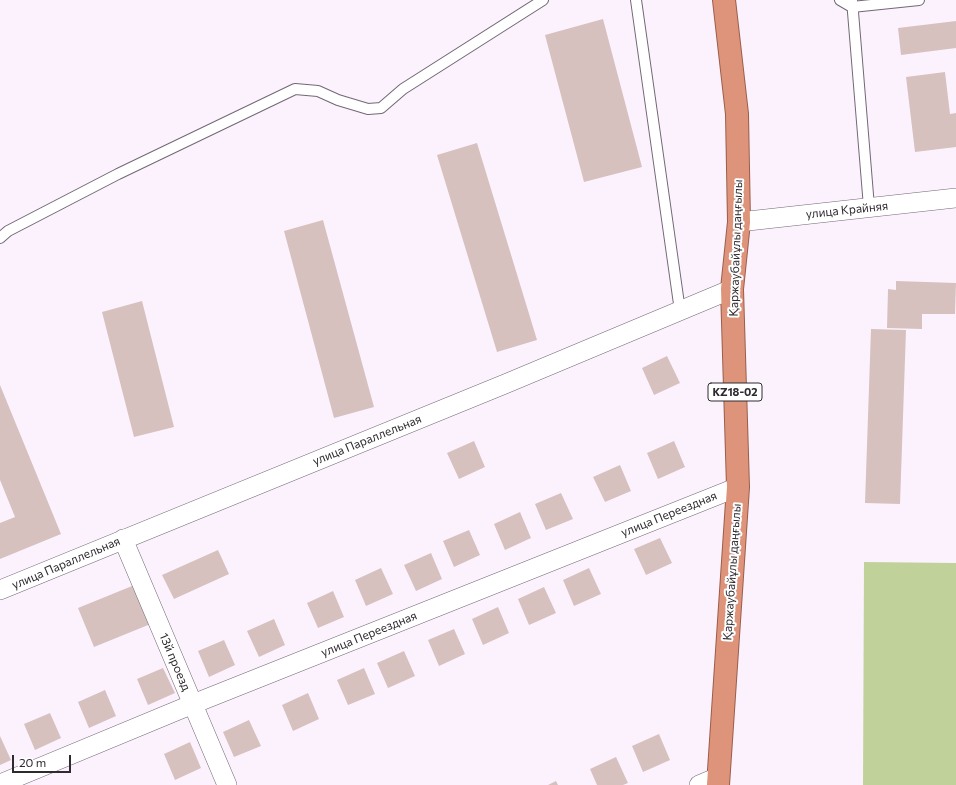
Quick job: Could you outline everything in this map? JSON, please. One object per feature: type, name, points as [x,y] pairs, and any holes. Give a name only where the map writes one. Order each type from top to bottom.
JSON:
[{"type":"highway","name":"Қаржаубайұлы даңғылы","points":[[712,782],[738,487],[732,289],[739,222],[737,114],[724,0]]},
{"type":"street","name":"улица Крайняя","points":[[739,222],[956,198]]},
{"type":"street","name":"улица Параллельная","points":[[0,590],[498,387],[732,289]]},
{"type":"street","name":"улица Переездная","points":[[0,784],[193,704],[738,487]]},
{"type":"street","name":"13й проезд","points":[[123,539],[227,785]]},
{"type":"lane","points":[[0,238],[8,231],[118,174],[295,89],[318,91],[338,100],[368,109],[381,108],[403,89],[543,0]]},
{"type":"lane","points":[[636,0],[680,311]]},
{"type":"lane","points":[[840,0],[852,3],[918,0]]},
{"type":"lane","points":[[852,3],[870,208]]},
{"type":"green space","points":[[864,562],[956,563],[956,785],[863,785]]},
{"type":"building","points":[[603,19],[642,167],[584,182],[545,35]]},
{"type":"building","points":[[956,21],[956,48],[901,55],[898,28]]},
{"type":"building","points":[[945,72],[950,114],[956,113],[956,147],[915,152],[906,77]]},
{"type":"building","points":[[477,143],[537,340],[497,352],[437,155]]},
{"type":"building","points":[[323,220],[374,407],[334,418],[284,231]]},
{"type":"building","points":[[896,281],[956,283],[955,314],[922,314],[922,329],[887,328],[888,289],[896,290]]},
{"type":"building","points":[[142,301],[174,427],[134,437],[102,312]]},
{"type":"building","points":[[871,329],[906,330],[900,504],[865,503]]},
{"type":"building","points":[[667,356],[680,383],[654,395],[642,368]]},
{"type":"building","points":[[0,385],[61,534],[0,559],[0,523],[15,517],[0,480]]},
{"type":"building","points":[[474,441],[485,467],[459,479],[447,453]]},
{"type":"building","points":[[674,441],[685,467],[658,479],[647,453]]},
{"type":"building","points":[[620,465],[631,491],[605,502],[593,477]]},
{"type":"building","points":[[561,493],[573,519],[546,530],[535,504]]},
{"type":"building","points":[[520,512],[531,538],[505,550],[494,524]]},
{"type":"building","points":[[469,530],[480,555],[454,567],[443,541]]},
{"type":"building","points":[[660,538],[672,563],[646,575],[634,549]]},
{"type":"building","points":[[218,550],[229,574],[174,599],[162,575]]},
{"type":"building","points":[[431,553],[442,579],[416,591],[404,565]]},
{"type":"building","points":[[381,568],[393,594],[366,606],[355,580]]},
{"type":"building","points":[[589,568],[601,594],[574,606],[563,580]]},
{"type":"building","points":[[137,584],[153,623],[94,647],[78,608]]},
{"type":"building","points":[[544,587],[556,613],[529,625],[518,599]]},
{"type":"building","points":[[333,591],[344,617],[318,628],[307,603]]},
{"type":"building","points":[[498,607],[509,633],[483,645],[472,619]]},
{"type":"building","points":[[274,619],[285,645],[259,657],[247,631]]},
{"type":"building","points":[[454,629],[465,654],[439,666],[428,640]]},
{"type":"building","points":[[224,640],[235,665],[209,677],[198,651]]},
{"type":"building","points":[[404,651],[415,676],[388,688],[377,663]]},
{"type":"building","points":[[163,668],[175,693],[148,705],[137,679]]},
{"type":"building","points":[[364,668],[375,694],[348,705],[337,680]]},
{"type":"building","points":[[105,690],[116,716],[89,728],[78,702]]},
{"type":"building","points":[[308,693],[319,719],[293,731],[282,705]]},
{"type":"building","points":[[50,713],[61,738],[35,750],[24,724]]},
{"type":"building","points":[[249,720],[261,746],[234,757],[223,732]]},
{"type":"building","points":[[659,734],[670,760],[643,772],[632,746]]},
{"type":"building","points":[[0,736],[11,760],[0,765]]},
{"type":"building","points":[[190,742],[201,768],[175,780],[164,754]]},
{"type":"building","points":[[616,757],[628,783],[623,785],[597,785],[590,769]]},
{"type":"building","points":[[556,781],[558,785],[548,785]]}]
